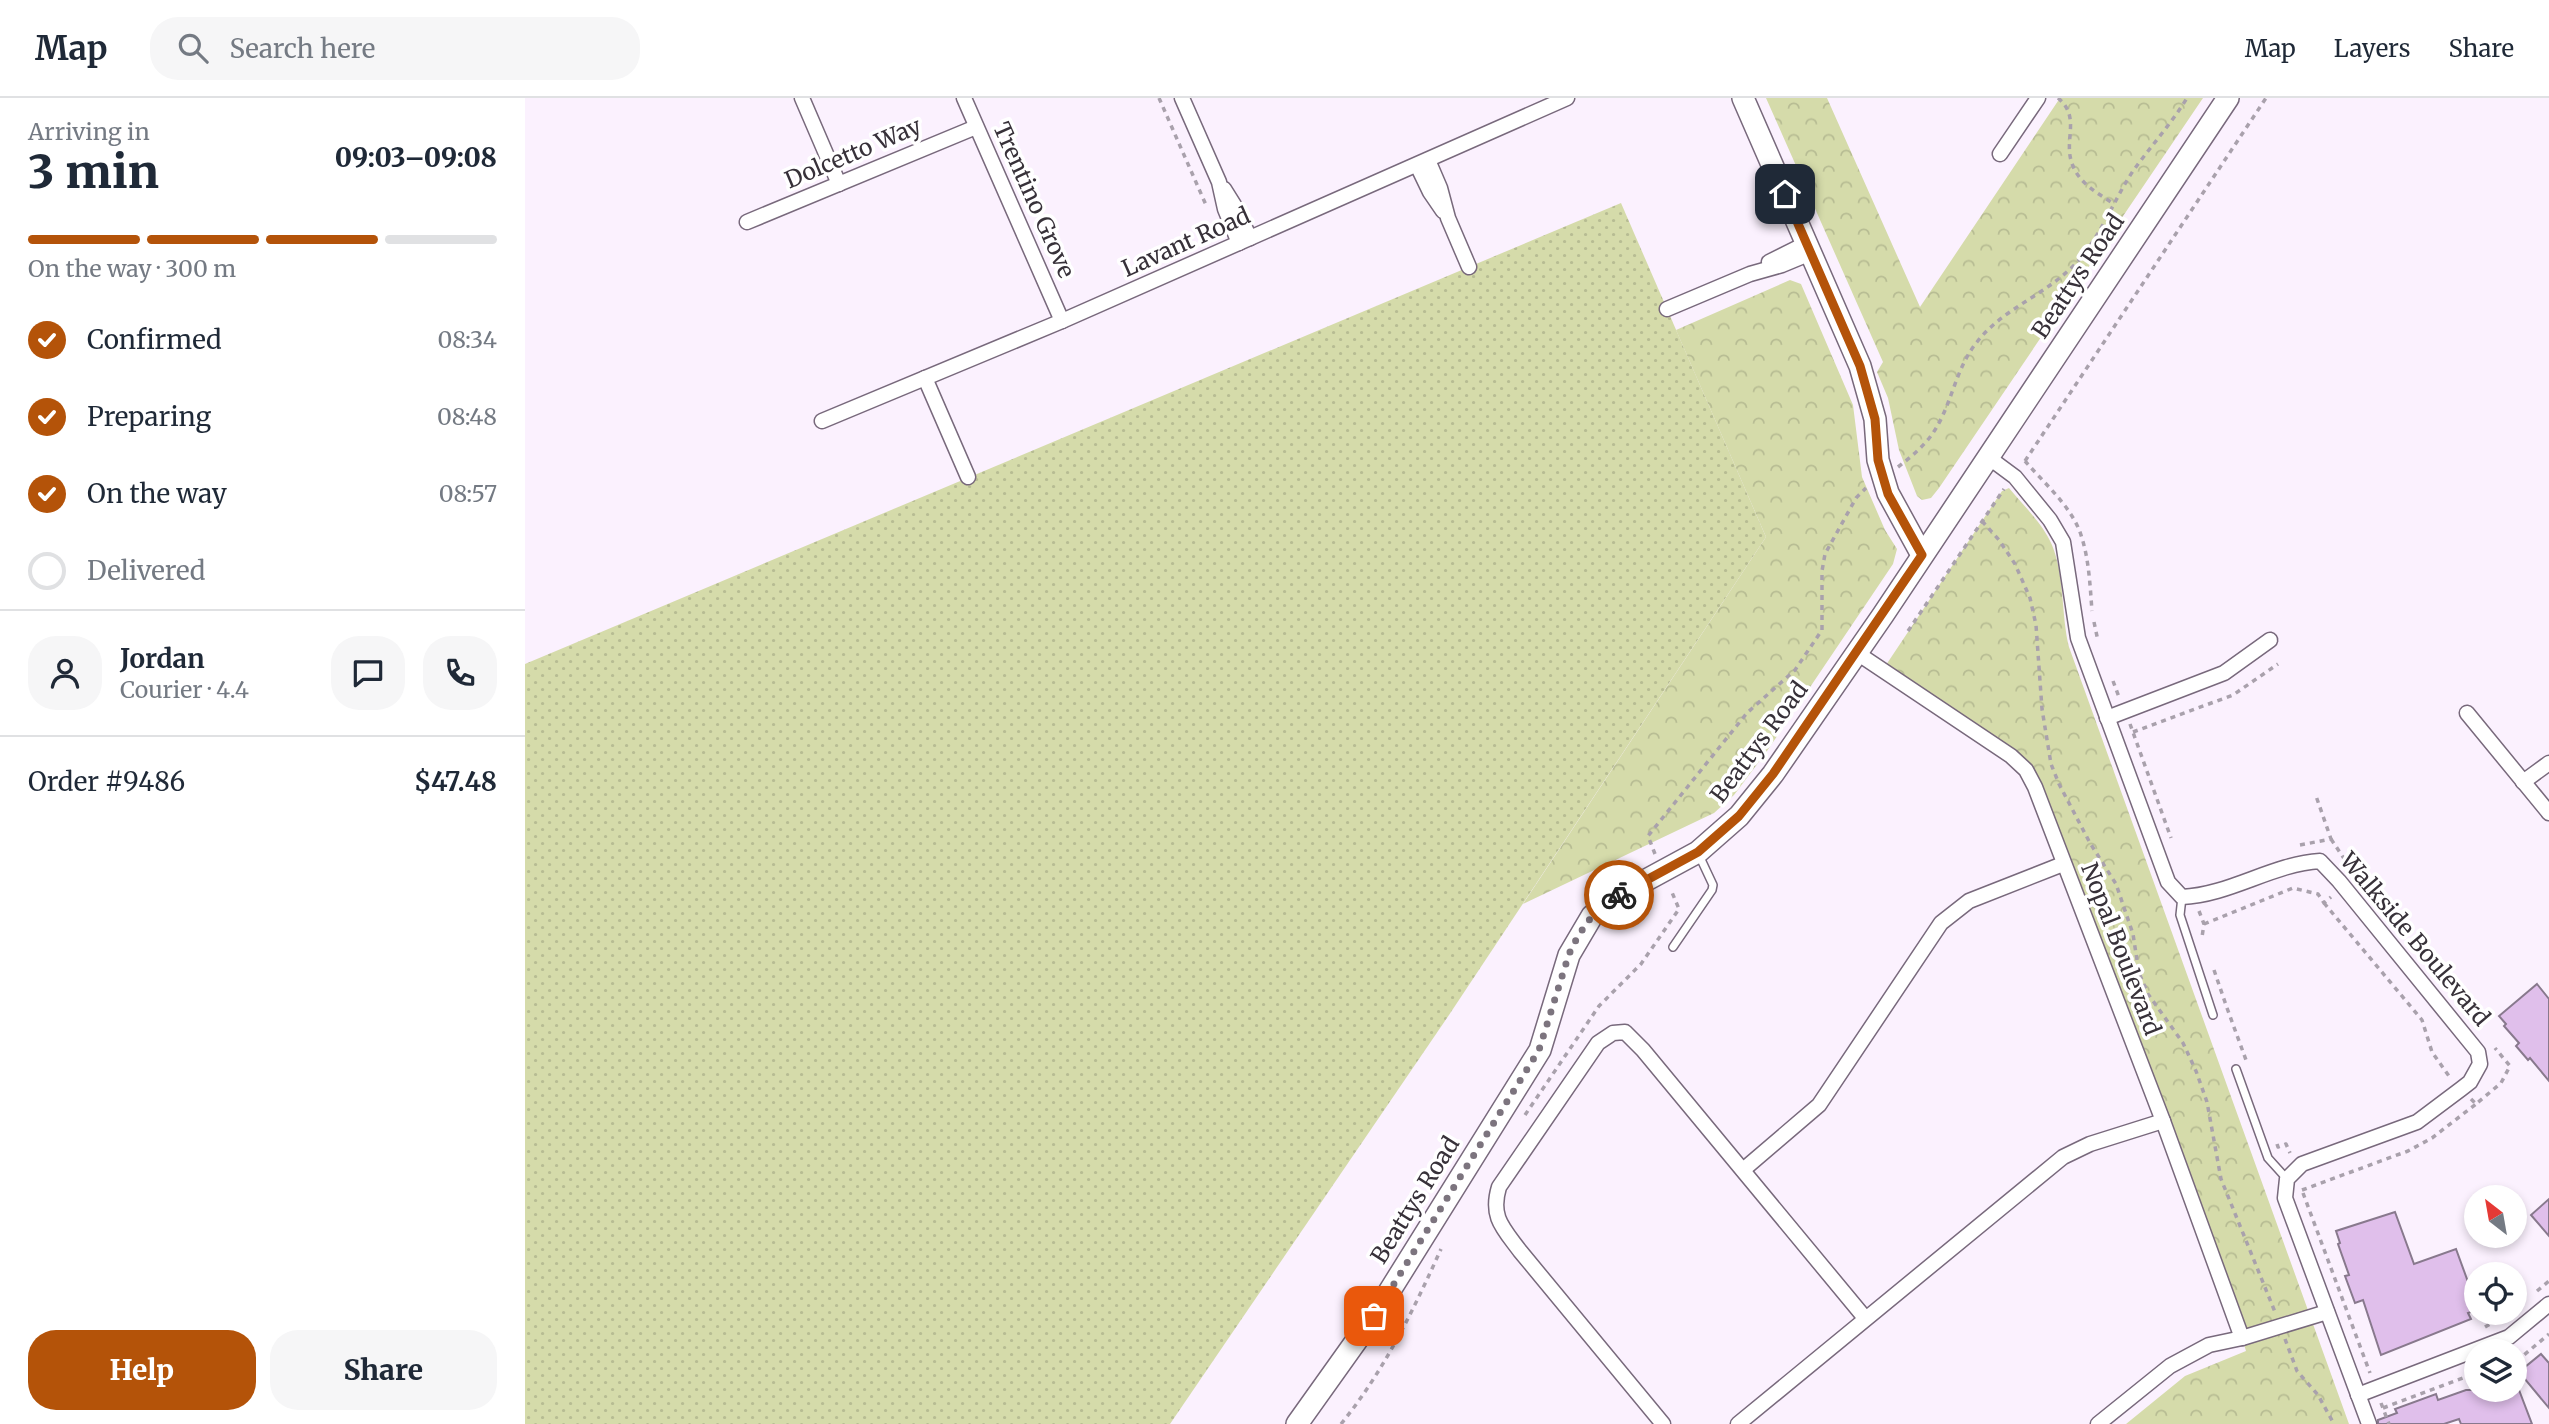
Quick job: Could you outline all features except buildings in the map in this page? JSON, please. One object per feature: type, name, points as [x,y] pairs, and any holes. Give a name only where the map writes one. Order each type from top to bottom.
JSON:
[{"type":"street","points":[[802,98],[839,184]]},
{"type":"street","name":"Trentino Grove","points":[[964,98],[1062,321]]},
{"type":"street","points":[[1182,98],[1219,182],[1234,205],[1245,241]]},
{"type":"street","name":"Lavant Road","points":[[822,421],[1062,321],[1567,98]]},
{"type":"street","points":[[1743,98],[1860,366],[1875,419],[1878,460],[1888,494],[1922,555]]},
{"type":"street","points":[[2000,154],[2038,98]]},
{"type":"street","name":"Beattys Road","points":[[1297,1424],[1374,1316],[1539,1050],[1569,954],[1592,916],[1615,897],[1698,852],[1739,816],[1773,774],[1857,653],[2228,98]]},
{"type":"street","name":"Dolcetto Way","points":[[747,222],[976,127]]},
{"type":"street","points":[[1423,162],[1440,188],[1448,218],[1469,267]]},
{"type":"street","points":[[1667,309],[1750,274],[1782,265],[1809,248]]},
{"type":"street","points":[[1860,366],[1880,398],[1887,432],[1889,461],[1901,498],[1914,517],[1936,535]]},
{"type":"street","points":[[925,378],[968,477]]},
{"type":"street","points":[[1988,457],[2015,477],[2050,520],[2063,542],[2078,638],[2168,882],[2187,897]]},
{"type":"street","points":[[2107,718],[2224,673],[2270,640]]},
{"type":"street","name":"Nopal Boulevard","points":[[1857,653],[2011,756],[2026,770],[2035,787],[2163,1121],[2242,1338]]},
{"type":"street","points":[[2466,713],[2549,813]]},
{"type":"street","points":[[2523,782],[2549,763]]},
{"type":"street","name":"Walkside Boulevard","points":[[2187,897],[2202,896],[2299,862],[2320,861],[2478,1052],[2480,1064],[2470,1082],[2417,1122],[2302,1164],[2291,1175]]},
{"type":"street","points":[[1742,1170],[1819,1105],[1941,923],[1969,901],[2063,864]]},
{"type":"street","points":[[1663,1424],[1501,1225],[1494,1203],[1499,1187],[1598,1042],[1613,1033],[1625,1032],[1643,1050],[1865,1318]]},
{"type":"street","points":[[1738,1424],[2063,1157],[2090,1144],[2163,1121]]},
{"type":"street","points":[[2291,1175],[2285,1198],[2369,1424]]},
{"type":"street","points":[[2358,1395],[2509,1337],[2549,1304]]},
{"type":"street","points":[[2098,1424],[2170,1366],[2209,1345],[2242,1338],[2327,1312]]},
{"type":"lane","points":[[1673,947],[1713,890],[1698,852]]},
{"type":"lane","points":[[2187,897],[2180,915],[2213,1015]]},
{"type":"lane","points":[[2236,1069],[2268,1158],[2291,1175]]},
{"type":"path","points":[[2058,98],[2071,115],[2069,144],[2073,167],[2091,188],[2114,204]]},
{"type":"path","points":[[2069,270],[2085,253],[2134,170],[2187,98]]},
{"type":"path","points":[[1908,631],[2003,490],[2015,477],[2266,98]]},
{"type":"path","points":[[2025,461],[2071,516],[2080,533],[2089,567],[2092,616],[2100,648]]},
{"type":"path","points":[[1982,521],[2015,564],[2032,605],[2047,750],[2051,764],[2073,813],[2116,884],[2126,906],[2139,973],[2148,995],[2182,1043],[2196,1070],[2207,1102],[2221,1179],[2297,1371],[2318,1395],[2334,1424]]},
{"type":"path","points":[[2133,732],[2233,695],[2278,664]]},
{"type":"path","points":[[2109,672],[2174,847]]},
{"type":"path","points":[[2205,946],[2200,934],[2204,924],[2293,888],[2318,894],[2325,903],[2357,877],[2331,839],[2316,796]]},
{"type":"path","points":[[2297,846],[2331,839]]},
{"type":"path","points":[[2187,897],[2204,924]]},
{"type":"path","points":[[2209,958],[2248,1064],[2236,1069]]},
{"type":"path","points":[[2213,1015],[2227,1008]]},
{"type":"path","points":[[2302,1191],[2408,1152],[2432,1138],[2476,1104]]},
{"type":"path","points":[[2274,1135],[2278,1147],[2286,1144],[2290,1153],[2291,1175],[2302,1191],[2389,1424]]},
{"type":"path","points":[[2290,1153],[2302,1148]]},
{"type":"path","points":[[2527,1352],[2549,1334]]},
{"type":"path","points":[[2383,1408],[2464,1378]]},
{"type":"green space","points":[[1766,98],[1827,98],[1920,307],[2060,98],[2203,98],[1939,488],[1931,498],[1922,500],[1917,496],[1899,450],[1888,398],[1877,372],[1883,362]]},
{"type":"green space","points":[[1621,203],[1766,537],[1449,1015],[1170,1424],[525,1424],[525,664]]},
{"type":"green space","points":[[1790,280],[1801,284],[1853,405],[1862,477],[1885,530],[1897,549],[1893,564],[1767,751],[1734,795],[1714,813],[1523,904],[1766,537],[1676,330]]},
{"type":"green space","points":[[2009,488],[2038,522],[2052,545],[2059,570],[2069,647],[2349,1424],[2126,1424],[2185,1376],[2246,1351],[2242,1338],[2026,770],[1882,671],[2002,491]]},
{"type":"way so far","points":[[1374,1316],[1539,1050],[1569,954],[1578,936],[1592,916],[1619,895]]},
{"type":"route","points":[[1619,895],[1698,852],[1739,816],[1773,774],[1922,555],[1888,494],[1878,460],[1875,419],[1860,366],[1785,194]]}]
